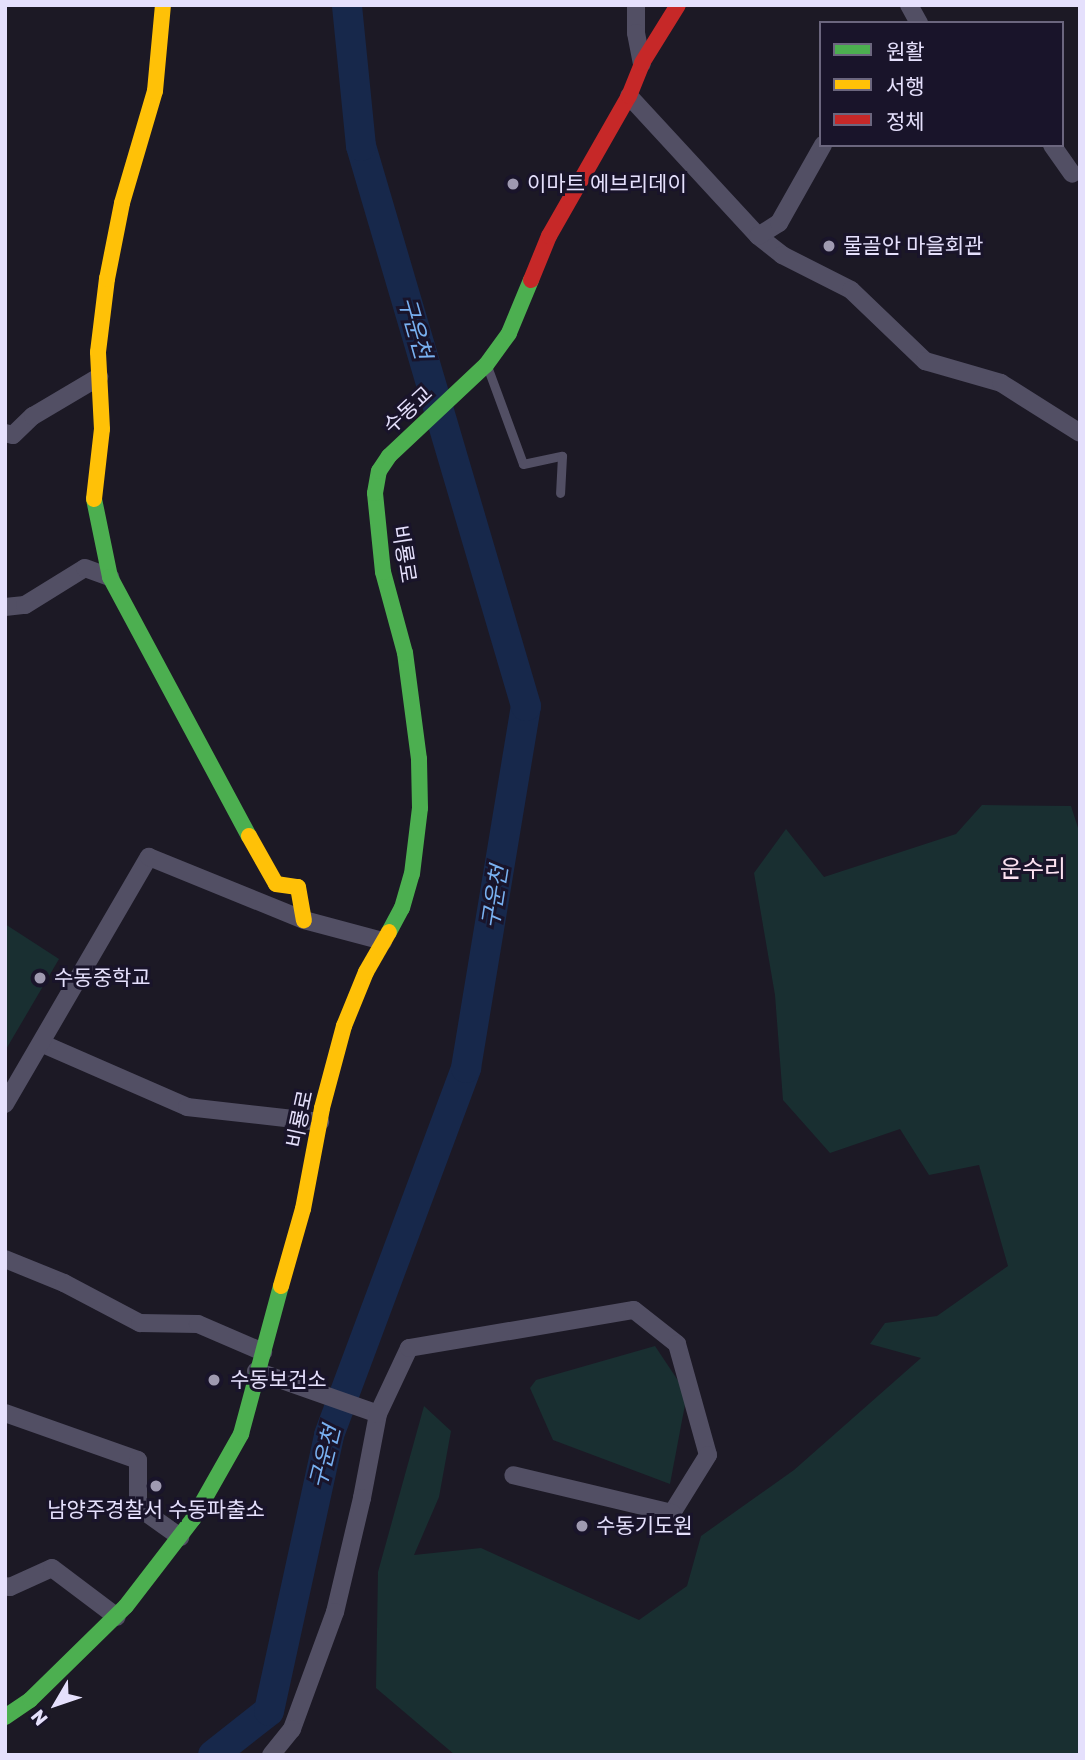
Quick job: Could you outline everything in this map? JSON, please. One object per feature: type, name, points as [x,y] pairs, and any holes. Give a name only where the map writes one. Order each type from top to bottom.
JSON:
[{"type":"main road","points":[[163,5],[155,91],[122,203],[107,279],[98,352],[102,429],[93,505],[110,578],[276,884],[298,887],[304,920]]},
{"type":"main road","points":[[486,365],[509,333],[550,236],[629,96],[642,63],[678,5]]},
{"type":"main road","name":"수동교","points":[[389,456],[486,365]]},
{"type":"main road","name":"비룡로","points":[[5,1717],[30,1700],[117,1617],[180,1537],[241,1434],[264,1373],[263,1352],[303,1209],[320,1122],[344,1026],[366,972],[402,908],[412,874],[420,807],[416,726],[405,653],[383,572],[375,494],[379,471],[389,456]]},
{"type":"street","points":[[636,5],[636,33],[642,63]]},
{"type":"street","points":[[909,5],[918,21]]},
{"type":"street","points":[[629,96],[758,236],[782,255],[851,290],[925,360],[1001,383],[1080,433]]},
{"type":"street","points":[[758,236],[779,223],[822,147]]},
{"type":"street","points":[[1053,147],[1072,174]]},
{"type":"street","points":[[5,433],[13,435],[33,416],[99,377]]},
{"type":"street","points":[[5,607],[26,605],[85,568],[110,578]]},
{"type":"street","points":[[5,1104],[43,1044],[149,857],[304,920],[383,941]]},
{"type":"street","points":[[43,1044],[187,1107],[320,1122]]},
{"type":"street","points":[[5,1259],[64,1283],[140,1323],[198,1324],[263,1352]]},
{"type":"street","points":[[271,1755],[292,1729],[335,1612],[362,1498],[374,1412],[409,1348],[634,1310],[677,1344],[708,1455],[672,1513],[513,1475]]},
{"type":"street","points":[[264,1373],[374,1412]]},
{"type":"street","points":[[5,1413],[138,1460],[138,1507],[180,1537]]},
{"type":"street","points":[[5,1586],[10,1587],[52,1567],[117,1617]]},
{"type":"lane","points":[[486,365],[523,464],[562,456],[560,493]]},
{"type":"green space","points":[[982,805],[1071,806],[1080,834],[1080,1755],[455,1755],[376,1688],[378,1572],[424,1406],[451,1431],[439,1497],[414,1555],[481,1548],[639,1620],[687,1586],[701,1536],[794,1470],[921,1358],[870,1344],[885,1323],[937,1316],[1008,1266],[979,1165],[929,1175],[900,1129],[830,1153],[783,1100],[775,995],[754,873],[786,829],[824,877],[956,834]]},
{"type":"green space","points":[[5,924],[59,959],[5,1051]]},
{"type":"green space","points":[[655,1346],[687,1394],[670,1484],[553,1440],[530,1388],[536,1380]]},
{"type":"waterway","name":"구운천","points":[[213,1755],[269,1711],[329,1435],[466,1068],[526,706],[361,146],[347,5]]},
{"type":"traffic: fast","points":[[389,932],[402,908],[412,874],[420,808],[419,759],[405,653],[383,572],[375,493],[379,471],[389,456],[486,365],[509,333],[531,280]]},
{"type":"traffic: fast","points":[[94,499],[110,577],[249,836]]},
{"type":"traffic: fast","points":[[5,1717],[30,1700],[126,1606],[193,1519],[241,1434],[281,1286]]},
{"type":"traffic: slow","points":[[94,499],[102,429],[98,352],[107,279],[122,203],[155,91],[163,5]]},
{"type":"traffic: slow","points":[[249,836],[276,884],[298,887],[304,920]]},
{"type":"traffic: slow","points":[[281,1286],[303,1209],[322,1108],[344,1026],[366,972],[389,932]]},
{"type":"traffic: jam","points":[[531,280],[549,236],[629,96],[642,63],[678,5]]},
{"type":"place","name":"이마트 에브리데이","points":[[513,184]]},
{"type":"place","name":"물골안 마을회관","points":[[829,246]]},
{"type":"place","name":"수동중학교","points":[[40,978]]},
{"type":"place","name":"수동보건소","points":[[214,1380]]},
{"type":"place","name":"남양주경찰서 수동파출소","points":[[156,1486]]},
{"type":"place","name":"수동기도원","points":[[582,1526]]},
{"type":"district","name":"운수리","points":[[1033,870]]}]
